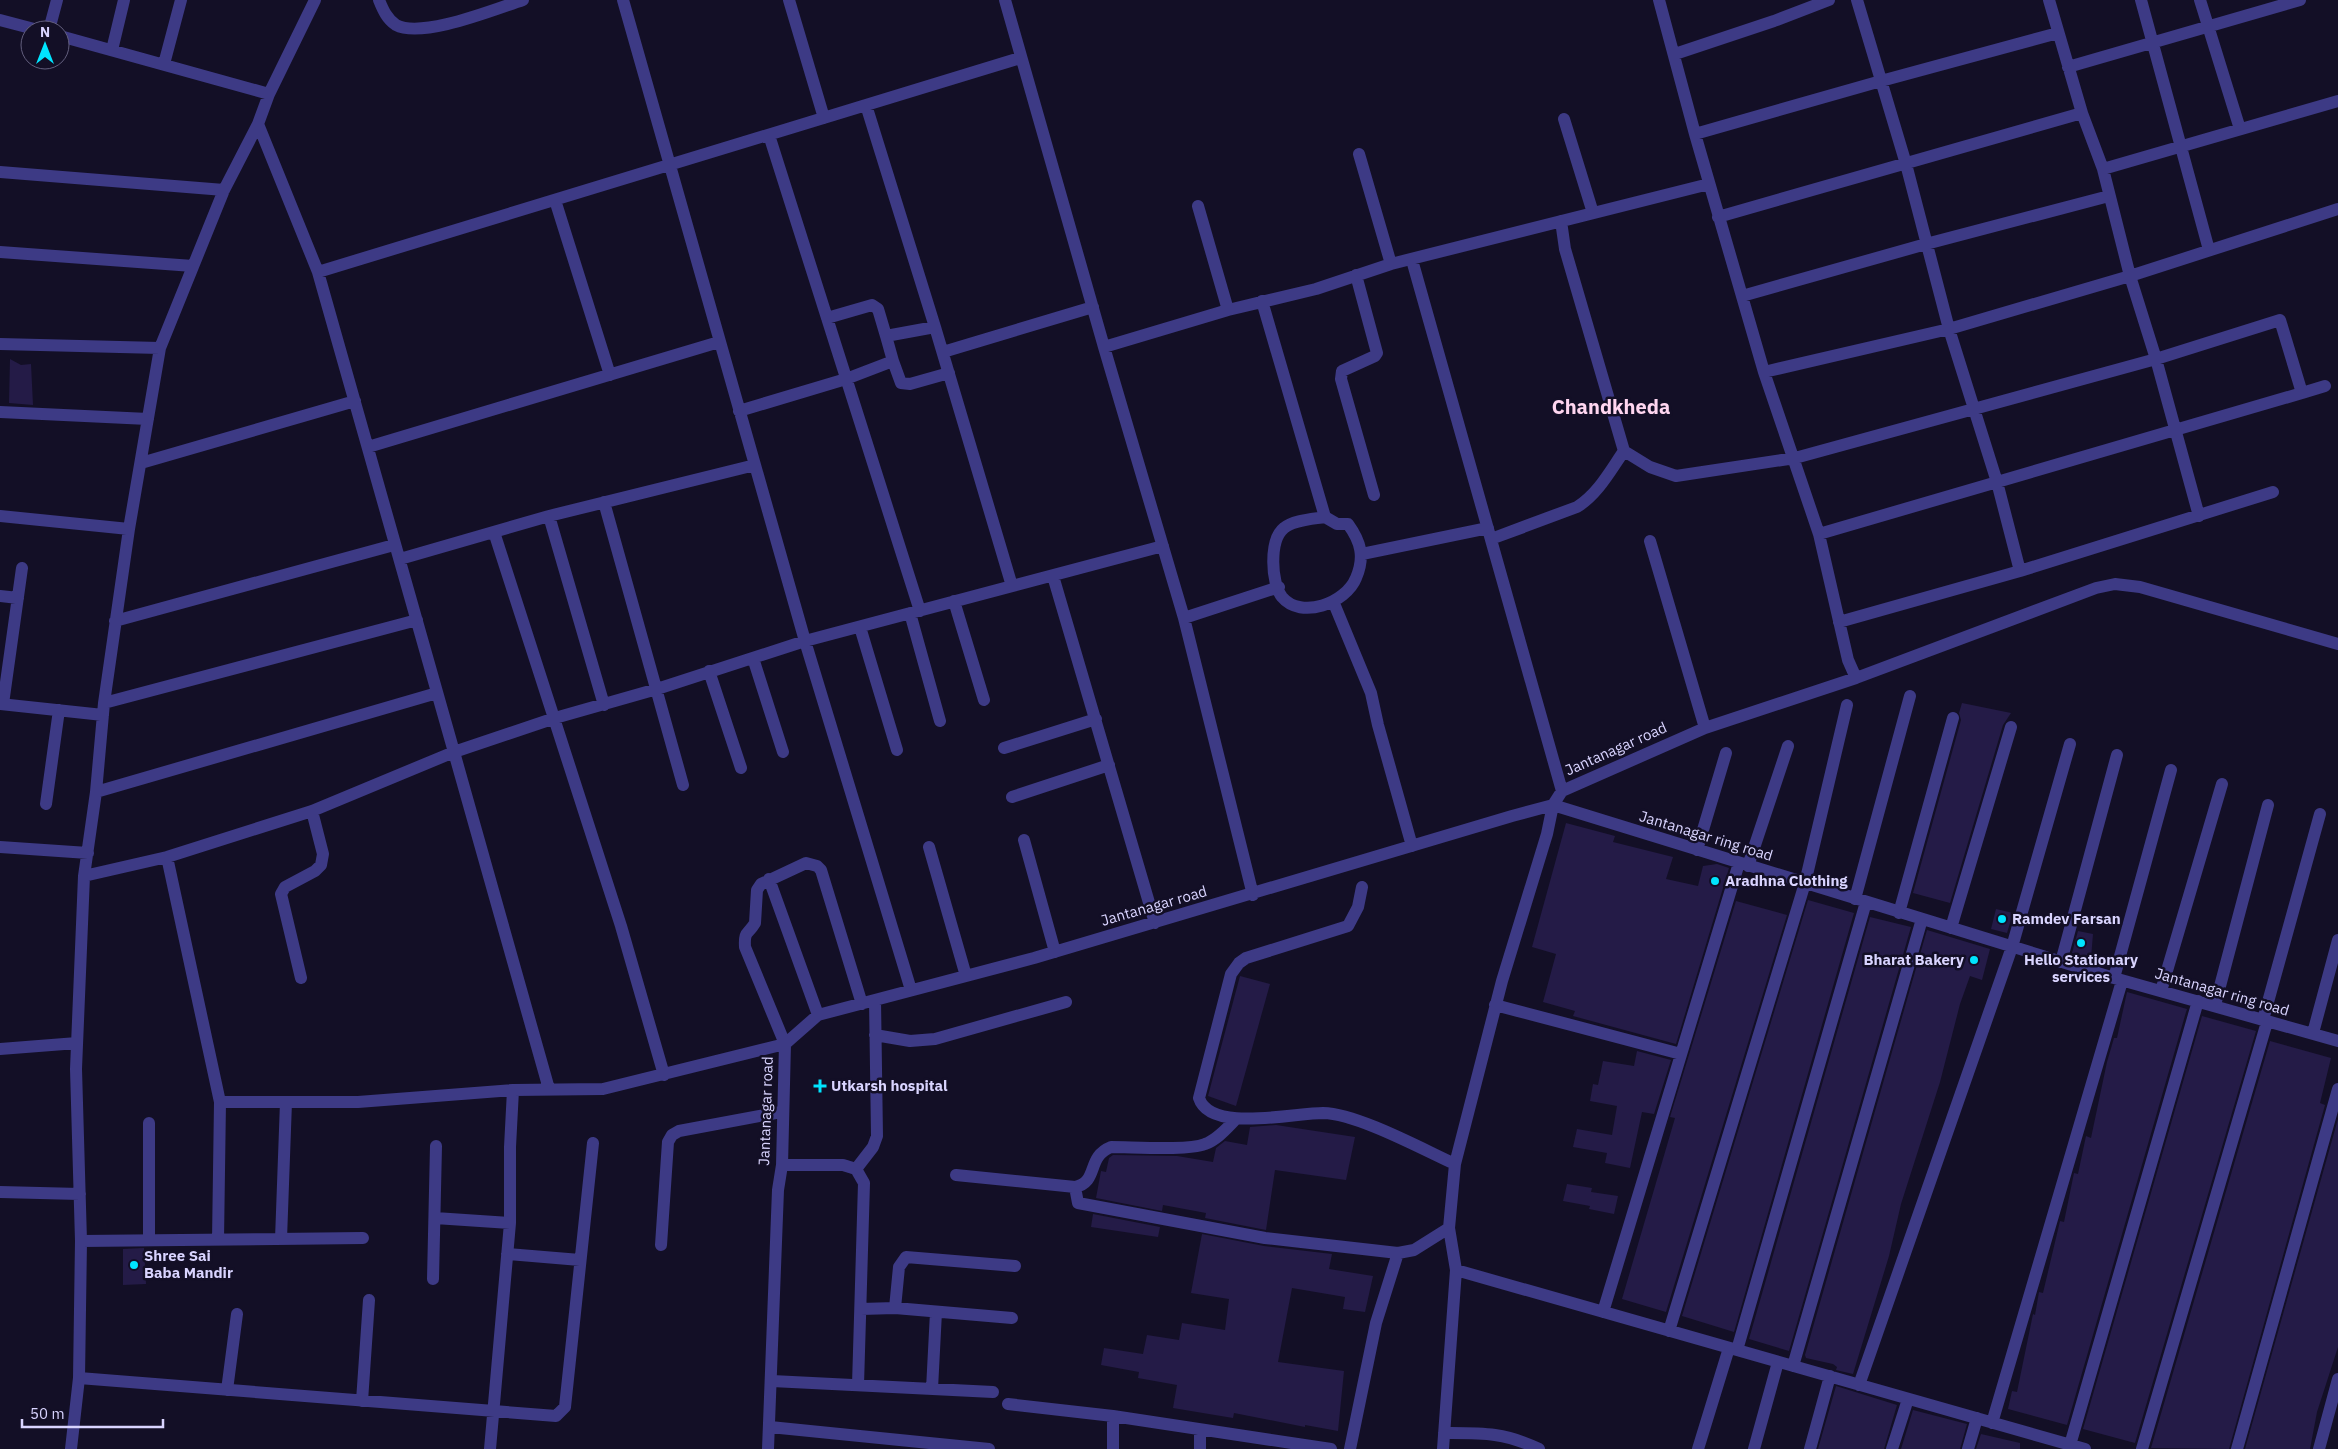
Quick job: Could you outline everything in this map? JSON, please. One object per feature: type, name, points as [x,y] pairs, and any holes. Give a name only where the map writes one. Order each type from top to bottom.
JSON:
[{"type":"street","points":[[51,20],[57,0]]},
{"type":"street","points":[[112,50],[124,0]]},
{"type":"street","points":[[164,64],[182,0]]},
{"type":"street","points":[[72,1449],[79,1378],[81,1241],[77,1043],[84,876],[96,792],[115,621],[148,419],[160,348],[224,190],[258,124],[269,94],[314,0]]},
{"type":"street","points":[[379,0],[384,14],[397,25],[413,28],[441,26],[523,0]]},
{"type":"street","points":[[623,0],[805,641],[911,990]]},
{"type":"street","points":[[789,0],[824,118]]},
{"type":"street","points":[[1005,0],[1020,58],[1184,618],[1253,894]]},
{"type":"street","points":[[1659,0],[1718,217],[1764,372],[1795,458],[1819,534],[1848,660],[1856,678]]},
{"type":"street","points":[[1675,54],[1774,21],[1829,0]]},
{"type":"street","points":[[1857,0],[1906,164],[1949,329],[1997,482],[2020,571]]},
{"type":"street","points":[[2049,0],[2082,113],[2102,169],[2130,276],[2156,359],[2199,516]]},
{"type":"street","points":[[2141,0],[2209,250]]},
{"type":"street","points":[[2200,0],[2240,130]]},
{"type":"street","points":[[2068,67],[2300,0]]},
{"type":"street","points":[[0,20],[20,25]]},
{"type":"street","points":[[1695,134],[1881,80],[2058,33]]},
{"type":"street","points":[[70,39],[269,94]]},
{"type":"street","points":[[318,272],[1020,58]]},
{"type":"street","points":[[2102,169],[2338,101]]},
{"type":"street","points":[[866,106],[936,327],[1012,586]]},
{"type":"street","points":[[1718,217],[2082,113]]},
{"type":"street","points":[[1564,119],[1593,213]]},
{"type":"street","points":[[258,124],[318,272],[549,1089]]},
{"type":"street","points":[[769,135],[846,379],[915,612],[940,721]]},
{"type":"street","points":[[1359,154],[1390,264]]},
{"type":"street","points":[[0,172],[224,190]]},
{"type":"street","points":[[1104,347],[1228,310],[1316,289],[1390,264],[1709,184]]},
{"type":"street","points":[[1742,296],[1926,244],[2109,196]]},
{"type":"street","points":[[555,200],[610,375]]},
{"type":"street","points":[[1198,206],[1228,310]]},
{"type":"street","points":[[1764,372],[1949,329],[2130,276],[2338,209]]},
{"type":"street","points":[[1561,221],[1565,249],[1624,451],[1650,467],[1676,476],[1795,458],[2156,359],[2280,320],[2302,393]]},
{"type":"street","points":[[0,252],[193,266]]},
{"type":"street","points":[[1412,260],[1562,791]]},
{"type":"street","points":[[1356,275],[1377,353],[1375,356],[1342,371],[1341,379],[1374,495]]},
{"type":"street","points":[[1262,301],[1324,517]]},
{"type":"street","points":[[827,318],[872,305],[878,309],[901,383],[910,384],[949,373]]},
{"type":"street","points":[[943,352],[1093,306]]},
{"type":"street","points":[[886,336],[936,327]]},
{"type":"street","points":[[368,447],[720,342]]},
{"type":"street","points":[[0,344],[160,348]]},
{"type":"street","points":[[739,411],[846,379],[893,361]]},
{"type":"street","points":[[1819,534],[2325,386]]},
{"type":"street","points":[[141,463],[355,401]]},
{"type":"street","points":[[0,412],[148,419]]},
{"type":"street","points":[[1362,554],[1490,534],[1576,507],[1594,493],[1624,451]]},
{"type":"street","points":[[400,559],[549,516],[755,465]]},
{"type":"street","points":[[1839,622],[2020,571],[2273,492]]},
{"type":"street","points":[[604,502],[658,689],[682,785]]},
{"type":"street","points":[[0,516],[130,529]]},
{"type":"street","points":[[549,516],[604,705]]},
{"type":"street","points":[[1324,517],[1338,524],[1348,524],[1359,542],[1362,554],[1355,582],[1346,594],[1334,602],[1324,607],[1303,606],[1291,603],[1282,597],[1273,562],[1276,539],[1284,528],[1324,517]]},
{"type":"street","points":[[494,532],[618,917],[664,1075]]},
{"type":"street","points":[[1650,541],[1705,728]]},
{"type":"street","points":[[115,621],[394,545]]},
{"type":"street","points":[[84,876],[167,858],[312,811],[454,752],[555,718],[658,689],[805,641],[1163,546]]},
{"type":"street","points":[[22,568],[2,704],[59,710],[104,709],[417,620]]},
{"type":"street","points":[[1053,576],[1155,923]]},
{"type":"street","name":"Jantanagar road","points":[[768,1449],[778,1190],[782,1165],[785,1044],[818,1015],[1055,952],[1553,805],[1562,791],[1705,728],[1856,678],[2096,588],[2115,584],[2140,586],[2338,644]]},
{"type":"street","points":[[1184,618],[1279,587]]},
{"type":"street","points":[[0,596],[18,598]]},
{"type":"street","points":[[954,602],[984,700]]},
{"type":"street","points":[[1334,602],[1371,694],[1412,846]]},
{"type":"street","points":[[860,627],[897,750]]},
{"type":"street","points":[[753,658],[784,752]]},
{"type":"street","points":[[709,671],[741,768]]},
{"type":"street","points":[[96,792],[437,692]]},
{"type":"street","points":[[1698,1449],[1733,1349],[1860,900],[1910,696]]},
{"type":"street","points":[[1669,1331],[1805,883],[1847,705]]},
{"type":"street","points":[[46,804],[59,710]]},
{"type":"street","points":[[1899,913],[1953,718]]},
{"type":"street","points":[[1004,748],[1096,719]]},
{"type":"street","points":[[1951,928],[2011,726]]},
{"type":"street","points":[[1860,1385],[2012,947],[2070,744]]},
{"type":"street","points":[[1603,1312],[1681,1054],[1744,864],[1788,746]]},
{"type":"street","points":[[1696,850],[1726,753]]},
{"type":"street","points":[[2061,962],[2117,755]]},
{"type":"street","points":[[1012,797],[1109,764]]},
{"type":"street","points":[[1992,1423],[2118,980],[2171,770]]},
{"type":"street","points":[[2161,991],[2222,784]]},
{"type":"street","points":[[1443,1449],[1456,1270],[1449,1228],[1455,1164],[1495,1005],[1547,834],[1553,805]]},
{"type":"street","name":"Jantanagar ring road","points":[[1553,805],[2118,980],[2198,1000],[2338,1041]]},
{"type":"street","points":[[2215,1005],[2268,805]]},
{"type":"street","points":[[301,978],[280,894],[285,887],[315,872],[321,865],[323,854],[312,811]]},
{"type":"street","points":[[2142,1449],[2265,1021],[2320,814]]},
{"type":"street","points":[[1024,840],[1055,952]]},
{"type":"street","points":[[0,847],[88,853]]},
{"type":"street","points":[[929,847],[966,976]]},
{"type":"street","points":[[167,858],[220,1102],[218,1240]]},
{"type":"street","points":[[220,1102],[358,1102],[513,1090],[603,1089],[785,1044],[745,947],[745,932],[755,923],[757,890],[769,879],[806,863],[817,866],[821,870],[862,1004]]},
{"type":"street","points":[[769,879],[818,1015]]},
{"type":"street","points":[[1362,887],[1358,907],[1348,926],[1246,958],[1231,974],[1199,1098],[1202,1106],[1207,1111],[1236,1119],[1324,1113],[1347,1116],[1455,1164]]},
{"type":"street","points":[[1792,1366],[1922,920]]},
{"type":"street","points":[[2313,1033],[2338,940]]},
{"type":"street","points":[[856,1169],[874,1147],[877,1136],[875,1000]]},
{"type":"street","points":[[2070,1445],[2198,1000]]},
{"type":"street","points":[[875,1035],[910,1041],[935,1039],[1066,1002]]},
{"type":"street","points":[[1495,1005],[1681,1054]]},
{"type":"street","points":[[0,1049],[77,1043]]},
{"type":"street","points":[[2237,1449],[2338,1089]]},
{"type":"street","points":[[490,1449],[510,1222],[513,1090]]},
{"type":"street","points":[[281,1239],[286,1102]]},
{"type":"street","points":[[661,1245],[668,1142],[672,1135],[679,1130],[782,1112]]},
{"type":"street","points":[[956,1174],[1075,1187],[1083,1185],[1089,1180],[1097,1156],[1103,1150],[1111,1147],[1191,1146],[1205,1144],[1214,1140],[1236,1119]]},
{"type":"street","points":[[149,1123],[149,1240]]},
{"type":"street","points":[[79,1378],[556,1416],[565,1407],[593,1143]]},
{"type":"street","points":[[433,1279],[436,1146]]},
{"type":"street","points":[[782,1165],[843,1165],[856,1169],[864,1183],[858,1385]]},
{"type":"street","points":[[1075,1187],[1078,1203],[1265,1238],[1398,1253],[1414,1250],[1449,1228]]},
{"type":"street","points":[[0,1192],[80,1194]]},
{"type":"street","points":[[434,1218],[510,1222]]},
{"type":"street","points":[[81,1241],[363,1238]]},
{"type":"street","points":[[1350,1449],[1376,1323],[1398,1253]]},
{"type":"street","points":[[507,1254],[580,1260]]},
{"type":"street","points":[[895,1308],[899,1267],[906,1257],[1015,1266]]},
{"type":"street","points":[[1456,1270],[1977,1418],[2052,1444],[2070,1445],[2085,1449]]},
{"type":"street","points":[[362,1401],[368,1300]]},
{"type":"street","points":[[861,1309],[895,1308],[1012,1318]]},
{"type":"street","points":[[932,1389],[936,1312]]},
{"type":"street","points":[[227,1390],[237,1314]]},
{"type":"street","points":[[1754,1449],[1778,1362]]},
{"type":"street","points":[[1810,1449],[1830,1376]]},
{"type":"street","points":[[2319,1449],[2338,1380]]},
{"type":"street","points":[[772,1381],[994,1392]]},
{"type":"street","points":[[1892,1449],[1908,1399]]},
{"type":"street","points":[[1008,1404],[1113,1416],[1331,1449]]},
{"type":"street","points":[[1113,1416],[1113,1449]]},
{"type":"street","points":[[1968,1449],[1977,1418]]},
{"type":"street","points":[[770,1427],[989,1449]]},
{"type":"street","points":[[1200,1430],[1200,1449]]},
{"type":"street","points":[[1444,1433],[1491,1433],[1517,1439],[1539,1449]]},
{"type":"building","points":[[10,359],[21,365],[31,364],[33,405],[9,403]]},
{"type":"building","points":[[1962,703],[2011,713],[2003,725],[1950,903],[1913,893],[1961,720],[1959,713]]},
{"type":"building","points":[[1566,823],[1615,836],[1613,842],[1673,857],[1666,879],[1698,886],[1703,866],[1717,864],[1729,868],[1676,1044],[1573,1016],[1575,1011],[1543,1002],[1556,954],[1532,947]]},
{"type":"building","points":[[1808,900],[1854,913],[1734,1332],[1682,1316]]},
{"type":"building","points":[[1736,901],[1787,915],[1666,1312],[1622,1299],[1675,1118],[1670,1117]]},
{"type":"building","points":[[1996,909],[2013,913],[2007,933],[1991,929]]},
{"type":"building","points":[[1870,917],[1911,927],[1789,1351],[1749,1339]]},
{"type":"building","points":[[1927,930],[1990,949],[1982,980],[1970,976],[1960,1004],[1940,1082],[1901,1204],[1889,1256],[1853,1374],[1836,1370],[1837,1367],[1833,1364],[1806,1358],[1805,1355]]},
{"type":"building","name":"Hello Stationary services","points":[[2078,931],[2093,934],[2091,958],[2072,953]]},
{"type":"building","points":[[1240,976],[1270,984],[1236,1106],[1208,1096]]},
{"type":"building","points":[[2127,992],[2187,1009],[2067,1425],[2008,1409],[2012,1391],[2017,1392],[2033,1314],[2035,1315],[2039,1292],[2043,1293],[2060,1221],[2064,1222],[2074,1173],[2078,1174],[2086,1136],[2091,1138],[2107,1062],[2114,1038],[2117,1038]]},
{"type":"building","points":[[2202,1016],[2256,1031],[2135,1443],[2083,1429]]},
{"type":"building","points":[[2270,1041],[2331,1058],[2320,1103],[2325,1105],[2229,1449],[2151,1448]]},
{"type":"building","points":[[1637,1051],[1671,1060],[1654,1114],[1642,1112],[1630,1168],[1605,1163],[1607,1153],[1573,1147],[1577,1129],[1612,1135],[1617,1106],[1590,1101],[1593,1084],[1598,1085],[1603,1061],[1634,1066]]},
{"type":"building","points":[[2338,1119],[2338,1347],[2317,1412],[2310,1449],[2245,1449]]},
{"type":"building","points":[[1276,1125],[1355,1137],[1346,1180],[1275,1170],[1266,1230],[1205,1218],[1206,1213],[1163,1205],[1162,1211],[1096,1198],[1101,1171],[1106,1172],[1109,1158],[1113,1155],[1177,1156],[1213,1162],[1216,1148],[1225,1141],[1247,1145],[1250,1127]]},
{"type":"building","points":[[1567,1184],[1592,1188],[1591,1192],[1618,1196],[1614,1214],[1589,1209],[1590,1206],[1563,1201]]},
{"type":"building","points":[[1093,1214],[1160,1227],[1158,1237],[1091,1227]]},
{"type":"building","points":[[1202,1234],[1264,1246],[1332,1254],[1329,1269],[1373,1276],[1365,1312],[1343,1309],[1345,1297],[1292,1288],[1278,1362],[1344,1371],[1338,1431],[1305,1425],[1305,1427],[1234,1413],[1233,1418],[1173,1408],[1177,1385],[1138,1378],[1139,1372],[1101,1365],[1104,1348],[1143,1354],[1147,1335],[1179,1340],[1182,1323],[1225,1330],[1229,1299],[1191,1293]]},
{"type":"building","name":"Shree Sai Baba Mandir","points":[[144,1248],[146,1284],[123,1285],[123,1249]]},
{"type":"building","points":[[1836,1386],[1897,1405],[1884,1449],[1818,1449]]},
{"type":"building","points":[[1913,1410],[1967,1424],[1960,1449],[1901,1449]]},
{"type":"building","points":[[1981,1434],[2020,1443],[2020,1449],[1976,1449]]},
{"type":"place","name":"Aradhna Clothing","points":[[1715,881]]},
{"type":"place","name":"Ramdev Farsan","points":[[2002,919]]},
{"type":"place","name":"Hello Stationary services","points":[[2081,943]]},
{"type":"place","name":"Bharat Bakery","points":[[1974,960]]},
{"type":"place","name":"Utkarsh hospital","points":[[820,1086]]},
{"type":"place","name":"Shree Sai Baba Mandir","points":[[134,1265]]},
{"type":"district","name":"Chandkheda","points":[[1611,407]]}]
